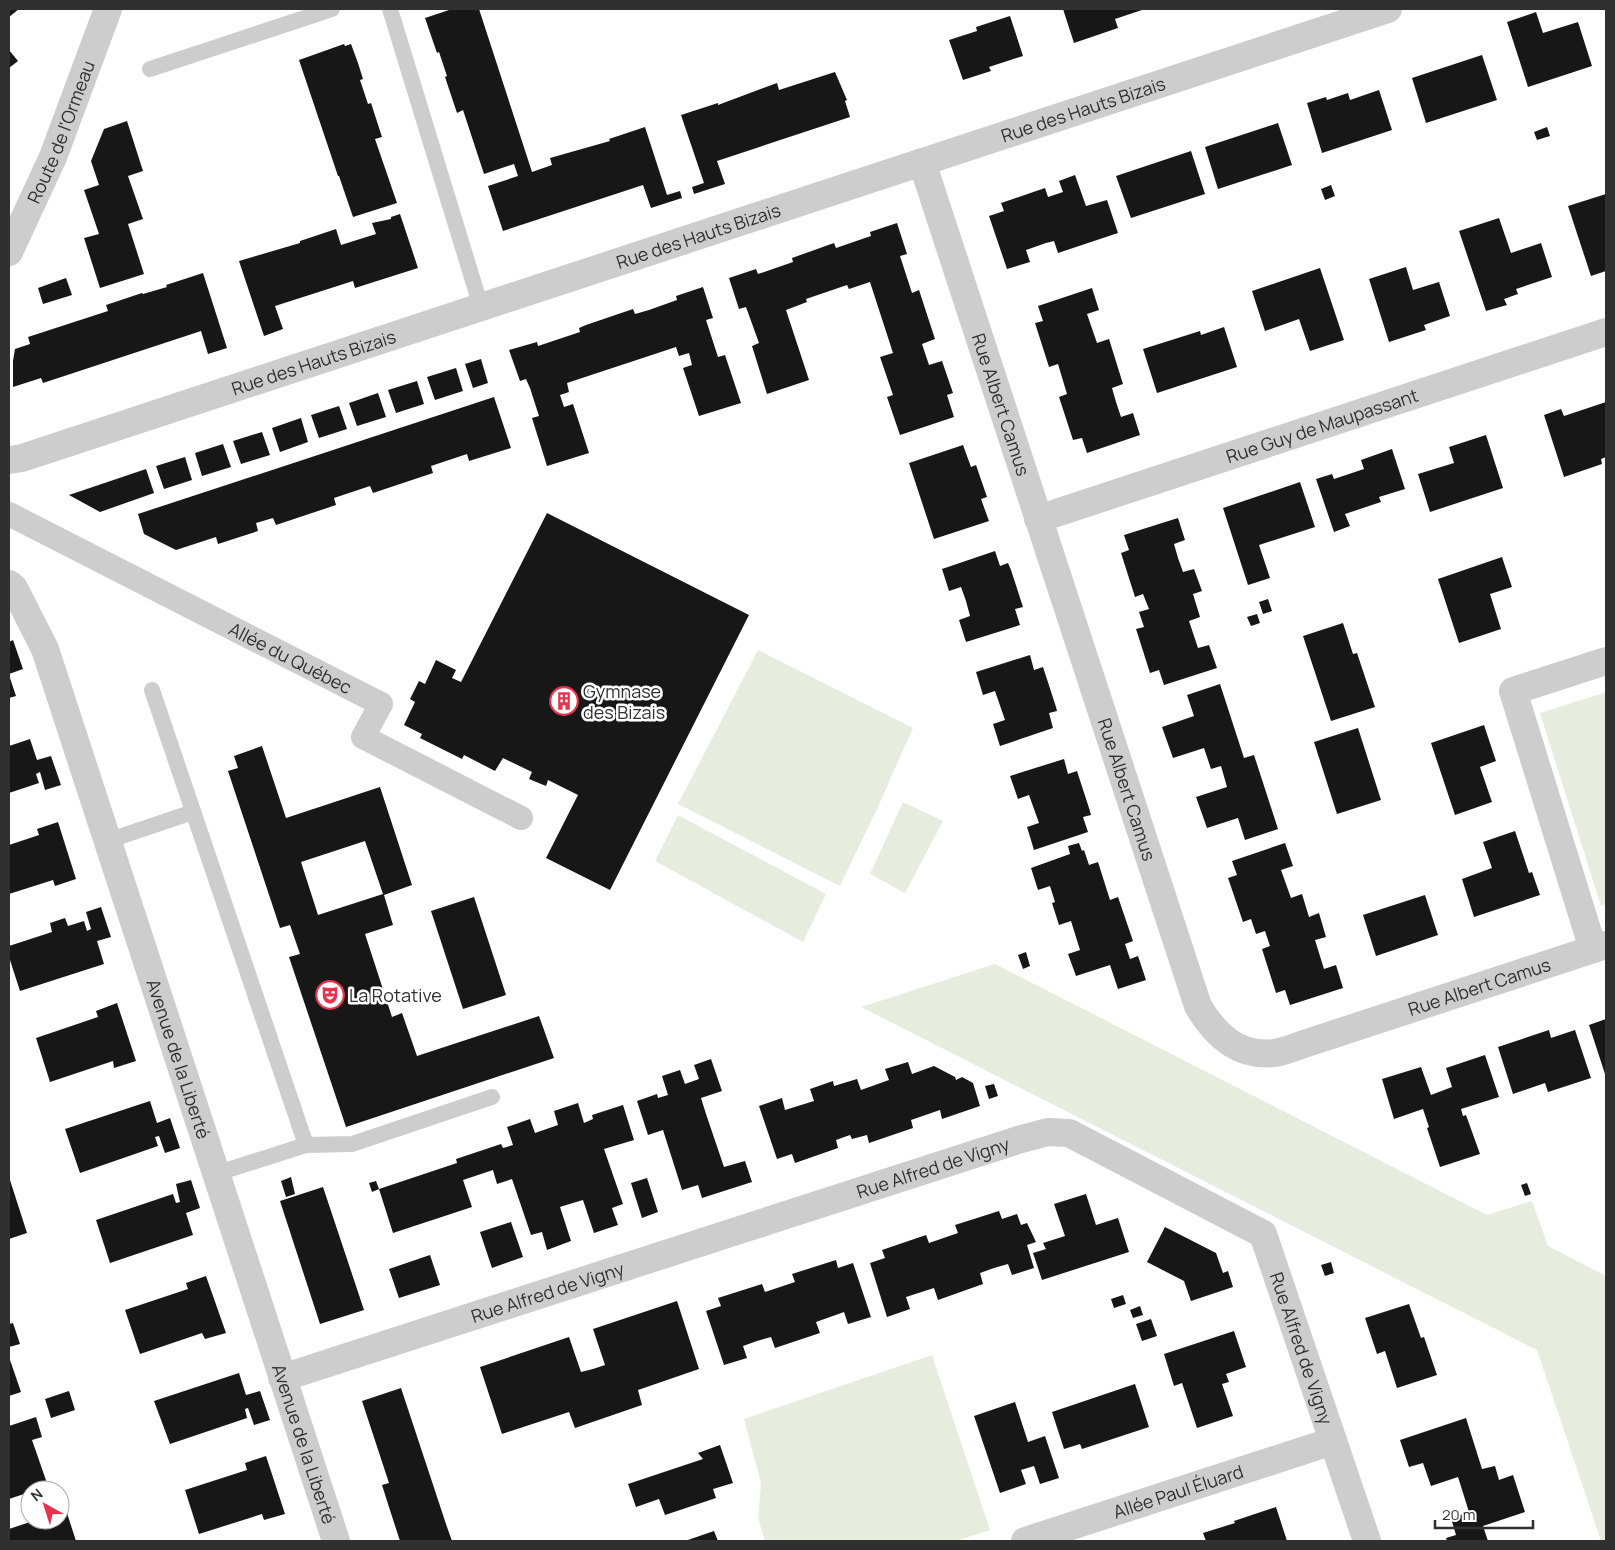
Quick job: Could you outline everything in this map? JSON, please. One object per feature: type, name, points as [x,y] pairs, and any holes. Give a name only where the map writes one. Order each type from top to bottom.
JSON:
[{"type":"street","name":"Route de l'Ormeau","points":[[9,252],[53,157],[108,9]]},
{"type":"street","name":"Rue des Hauts Bizais","points":[[9,460],[22,458],[1388,9]]},
{"type":"street","name":"Rue Albert Camus","points":[[922,162],[1198,1006],[1207,1022],[1219,1036],[1235,1047],[1256,1052],[1274,1053],[1600,947],[1512,691],[1606,661]]},
{"type":"street","name":"Rue Guy de Maupassant","points":[[1038,519],[1606,332]]},
{"type":"street","name":"Allée du Québec","points":[[9,514],[381,704],[363,737],[521,818]]},
{"type":"street","name":"Avenue de la Liberté","points":[[9,584],[14,588],[44,649],[336,1541]]},
{"type":"street","name":"Rue Alfred de Vigny","points":[[282,1378],[1048,1132],[1069,1133],[1263,1234],[1367,1541]]},
{"type":"street","name":"Allée Paul Éluard","points":[[1025,1541],[1333,1440]]},
{"type":"lane","points":[[150,69],[332,9]]},
{"type":"lane","points":[[390,9],[481,306]]},
{"type":"lane","points":[[152,690],[306,1146]]},
{"type":"lane","points":[[107,841],[193,812]]},
{"type":"lane","points":[[215,1174],[306,1146],[352,1144],[492,1097]]},
{"type":"green space","points":[[758,650],[913,728],[840,886],[678,804]]},
{"type":"green space","points":[[1606,692],[1606,904],[1601,906],[1540,713]]},
{"type":"green space","points":[[903,802],[943,821],[905,893],[870,874]]},
{"type":"green space","points":[[678,815],[826,894],[803,942],[655,861]]},
{"type":"green space","points":[[995,964],[1487,1215],[1532,1201],[1548,1246],[1606,1276],[1606,1541],[1601,1541],[1537,1350],[861,1007]]},
{"type":"green space","points":[[932,1355],[990,1530],[956,1541],[765,1541],[758,1518],[761,1483],[744,1419]]},
{"type":"building","points":[[9,9],[19,9],[9,17]]},
{"type":"building","points":[[452,9],[479,9],[532,172],[552,165],[550,158],[610,141],[609,139],[645,127],[667,195],[680,191],[682,198],[651,208],[643,185],[503,231],[488,186],[518,176],[514,164],[484,174],[463,110],[457,113],[439,52],[437,53],[425,18]]},
{"type":"building","points":[[1063,9],[1145,9],[1115,19],[1118,28],[1074,43]]},
{"type":"building","points":[[1536,12],[1543,33],[1578,22],[1592,66],[1528,87],[1507,22]]},
{"type":"building","points":[[1010,16],[1023,56],[989,67],[991,71],[963,80],[949,40],[977,31],[976,27]]},
{"type":"building","points":[[344,44],[345,46],[351,44],[358,63],[363,79],[360,80],[368,104],[371,103],[382,137],[375,139],[397,203],[353,217],[299,60]]},
{"type":"building","points":[[9,50],[18,61],[9,68]]},
{"type":"building","points":[[1482,55],[1497,100],[1426,123],[1412,78]]},
{"type":"building","points":[[835,72],[847,100],[845,101],[850,117],[717,161],[725,184],[694,194],[692,187],[704,183],[681,115],[718,103],[718,105],[777,83],[779,90]]},
{"type":"building","points":[[1379,90],[1392,130],[1322,153],[1307,103],[1326,97],[1327,100],[1348,93],[1350,100]]},
{"type":"building","points":[[127,121],[143,171],[128,176],[143,219],[128,224],[144,274],[100,288],[84,238],[99,234],[84,190],[99,185],[91,161],[104,129]]},
{"type":"building","points":[[1278,123],[1292,165],[1218,189],[1205,147]]},
{"type":"building","points":[[1547,127],[1550,136],[1537,140],[1534,132]]},
{"type":"building","points":[[1191,151],[1205,194],[1131,218],[1116,176]]},
{"type":"building","points":[[1075,175],[1086,206],[1107,200],[1118,233],[1058,253],[1054,241],[1046,243],[1026,250],[1030,262],[1007,269],[989,216],[1004,211],[1001,203],[1045,188],[1048,197],[1063,192],[1059,181]]},
{"type":"building","points":[[1331,185],[1335,196],[1325,200],[1321,189]]},
{"type":"building","points":[[1606,194],[1606,271],[1591,276],[1568,206]]},
{"type":"building","points":[[400,214],[418,268],[355,288],[353,281],[275,306],[283,329],[264,336],[239,261],[300,243],[300,241],[336,229],[341,245],[376,234],[372,223],[391,219],[391,217]]},
{"type":"building","points":[[1499,218],[1511,253],[1541,243],[1552,277],[1516,289],[1518,294],[1504,299],[1507,305],[1486,311],[1459,231]]},
{"type":"building","points":[[897,223],[907,254],[900,256],[912,293],[919,290],[935,339],[922,344],[929,365],[942,361],[953,393],[947,395],[954,417],[900,435],[887,397],[893,395],[880,357],[893,353],[870,282],[849,289],[847,285],[806,299],[807,302],[786,310],[809,380],[767,394],[752,346],[759,343],[746,307],[739,309],[729,278],[756,269],[758,274],[793,262],[792,258],[834,243],[836,248],[871,236],[870,232]]},
{"type":"building","points":[[1406,267],[1413,290],[1439,282],[1450,316],[1424,325],[1426,330],[1389,342],[1369,279]]},
{"type":"building","points":[[1320,268],[1344,340],[1310,351],[1299,319],[1265,331],[1252,291]]},
{"type":"building","points":[[203,273],[227,348],[208,354],[201,331],[43,383],[41,378],[13,387],[15,349],[30,344],[28,337],[108,311],[106,305],[167,287],[166,285]]},
{"type":"building","points":[[66,278],[72,295],[43,304],[38,288]]},
{"type":"building","points":[[703,287],[713,318],[706,320],[718,357],[725,355],[741,403],[699,416],[683,368],[692,365],[689,353],[679,356],[676,347],[567,383],[569,392],[560,395],[564,407],[573,404],[589,453],[547,466],[532,418],[539,416],[530,388],[526,379],[520,381],[509,350],[537,342],[538,346],[580,332],[579,328],[633,309],[635,314],[649,310],[677,300],[676,296]]},
{"type":"building","points":[[1092,288],[1099,310],[1087,314],[1097,343],[1109,339],[1123,384],[1112,388],[1121,417],[1133,413],[1140,435],[1087,453],[1082,438],[1073,440],[1059,397],[1067,394],[1058,364],[1049,367],[1035,323],[1043,321],[1038,306]]},
{"type":"building","points":[[1224,327],[1237,367],[1157,393],[1143,349],[1200,331],[1201,335]]},
{"type":"building","points":[[481,359],[488,383],[473,388],[465,364]]},
{"type":"building","points":[[456,368],[463,391],[435,400],[427,377]]},
{"type":"building","points":[[417,381],[424,404],[396,413],[388,390]]},
{"type":"building","points":[[378,393],[386,417],[357,426],[349,403]]},
{"type":"building","points":[[494,397],[511,448],[469,461],[467,454],[431,466],[433,473],[373,493],[370,486],[334,498],[336,505],[276,525],[273,518],[256,523],[258,531],[218,544],[216,537],[176,550],[144,534],[138,514]]},
{"type":"building","points":[[1606,402],[1606,457],[1601,459],[1602,464],[1564,477],[1544,415],[1561,409],[1564,416]]},
{"type":"building","points":[[339,406],[347,429],[319,438],[311,415]]},
{"type":"building","points":[[301,418],[308,442],[280,452],[272,428]]},
{"type":"building","points":[[262,432],[270,455],[241,464],[233,441]]},
{"type":"building","points":[[1486,435],[1503,488],[1430,512],[1418,474],[1454,463],[1449,447]]},
{"type":"building","points":[[223,444],[231,467],[202,476],[195,453]]},
{"type":"building","points":[[963,445],[971,467],[976,465],[987,497],[981,499],[989,521],[934,539],[909,463]]},
{"type":"building","points":[[1392,449],[1405,489],[1379,497],[1381,502],[1345,514],[1350,526],[1334,532],[1316,479],[1332,474],[1334,479],[1364,469],[1361,460]]},
{"type":"building","points":[[185,457],[192,480],[164,489],[156,466]]},
{"type":"building","points":[[146,469],[154,493],[100,512],[69,495]]},
{"type":"building","points":[[1300,482],[1315,527],[1259,545],[1270,578],[1248,585],[1223,508]]},
{"type":"building","name":"Gymnase des Bizais","points":[[547,513],[749,615],[610,890],[546,858],[578,795],[548,780],[546,786],[529,779],[532,772],[503,758],[495,771],[464,755],[462,759],[420,738],[422,734],[404,725],[415,702],[410,699],[419,681],[425,684],[436,660],[456,670],[452,678],[461,682]]},
{"type":"building","points":[[1178,518],[1185,540],[1174,544],[1178,558],[1183,572],[1194,569],[1202,591],[1193,594],[1200,617],[1189,621],[1198,648],[1209,645],[1217,668],[1164,685],[1159,670],[1150,673],[1136,629],[1144,627],[1139,612],[1149,609],[1143,594],[1135,597],[1121,553],[1129,550],[1124,535]]},
{"type":"building","points":[[995,551],[1000,566],[1008,563],[1011,570],[1023,607],[1015,609],[1020,625],[966,642],[959,620],[970,616],[966,601],[961,587],[949,591],[942,569]]},
{"type":"building","points":[[1502,557],[1512,587],[1490,594],[1501,629],[1459,643],[1438,579]]},
{"type":"building","points":[[1268,599],[1272,611],[1263,614],[1259,602]]},
{"type":"building","points":[[1257,614],[1260,623],[1251,626],[1247,617]]},
{"type":"building","points":[[1343,623],[1353,654],[1357,653],[1375,707],[1331,721],[1303,636]]},
{"type":"building","points":[[13,640],[23,669],[9,674],[9,642]]},
{"type":"building","points":[[1030,655],[1034,670],[1043,667],[1056,707],[1057,711],[1049,713],[1053,728],[1000,746],[993,724],[1005,720],[995,691],[983,695],[976,672]]},
{"type":"building","points":[[9,675],[16,696],[9,698]]},
{"type":"building","points":[[1220,684],[1244,758],[1254,755],[1278,829],[1245,840],[1238,818],[1207,828],[1196,797],[1227,787],[1221,766],[1211,769],[1204,748],[1173,758],[1162,727],[1194,716],[1187,695]]},
{"type":"building","points":[[1484,725],[1496,761],[1480,767],[1492,802],[1455,815],[1431,743]]},
{"type":"building","points":[[1358,728],[1381,800],[1337,814],[1314,742]]},
{"type":"building","points":[[30,739],[37,760],[51,756],[61,785],[45,790],[40,772],[36,774],[39,783],[9,793],[9,746]]},
{"type":"building","points":[[262,746],[286,818],[380,787],[412,885],[384,895],[393,925],[365,934],[392,1017],[402,1013],[417,1056],[539,1016],[554,1058],[346,1127],[289,957],[300,954],[290,925],[280,928],[228,771],[238,768],[234,756]],"holes":[[[365,841],[383,894],[318,915],[301,862]]]},
{"type":"building","points":[[1064,759],[1068,774],[1077,771],[1091,815],[1083,817],[1088,832],[1034,850],[1027,827],[1039,823],[1029,795],[1018,799],[1010,776]]},
{"type":"building","points":[[58,822],[76,879],[55,886],[53,880],[9,894],[9,845],[39,835],[37,829]]},
{"type":"building","points":[[1515,831],[1529,873],[1532,872],[1540,895],[1474,917],[1462,879],[1492,868],[1483,842]]},
{"type":"building","points":[[1079,843],[1082,851],[1084,850],[1089,865],[1098,862],[1110,900],[1118,897],[1133,941],[1125,944],[1130,959],[1138,956],[1146,980],[1118,989],[1110,965],[1076,976],[1068,954],[1080,950],[1071,921],[1059,925],[1052,903],[1055,902],[1050,886],[1038,890],[1031,868],[1070,854],[1068,846]]},
{"type":"building","points":[[1285,843],[1293,866],[1281,870],[1291,898],[1302,894],[1309,917],[1319,913],[1326,937],[1315,940],[1324,969],[1336,965],[1343,988],[1290,1005],[1285,990],[1276,993],[1262,949],[1270,946],[1265,931],[1256,934],[1251,919],[1243,922],[1228,878],[1237,875],[1232,861]]},
{"type":"building","points":[[1425,895],[1438,935],[1376,956],[1363,915]]},
{"type":"building","points":[[474,897],[506,995],[463,1009],[431,911]]},
{"type":"building","points":[[101,907],[111,937],[97,941],[104,964],[20,991],[9,957],[9,946],[52,932],[50,923],[65,918],[68,926],[84,921],[87,931],[91,929],[86,912]]},
{"type":"building","points":[[1026,952],[1030,966],[1023,969],[1018,955]]},
{"type":"building","points":[[117,1003],[136,1061],[114,1068],[113,1061],[50,1082],[36,1038],[98,1017],[96,1011]]},
{"type":"building","points":[[1606,1019],[1606,1077],[1589,1025]]},
{"type":"building","points":[[1549,1030],[1551,1038],[1575,1030],[1591,1078],[1548,1092],[1545,1083],[1513,1094],[1498,1047]]},
{"type":"building","points":[[1485,1055],[1499,1097],[1461,1109],[1463,1116],[1466,1115],[1480,1154],[1440,1167],[1427,1128],[1429,1127],[1423,1109],[1394,1119],[1382,1079],[1421,1067],[1431,1095],[1452,1087],[1446,1068]]},
{"type":"building","points":[[711,1059],[722,1091],[701,1098],[706,1114],[724,1167],[745,1161],[752,1182],[702,1198],[698,1185],[682,1190],[663,1130],[648,1135],[637,1101],[657,1094],[658,1098],[668,1095],[662,1076],[680,1070],[685,1084],[699,1079],[694,1065]]},
{"type":"building","points":[[908,1062],[912,1074],[934,1066],[955,1077],[956,1080],[962,1077],[973,1083],[980,1106],[942,1119],[940,1110],[911,1120],[913,1128],[869,1143],[867,1135],[852,1139],[850,1135],[836,1140],[838,1148],[795,1163],[792,1154],[777,1159],[759,1106],[782,1098],[785,1110],[814,1101],[810,1089],[833,1081],[834,1086],[857,1079],[861,1090],[889,1080],[885,1069]]},
{"type":"building","points":[[994,1084],[998,1096],[989,1099],[985,1086]]},
{"type":"building","points":[[150,1101],[157,1123],[170,1118],[180,1148],[165,1153],[159,1136],[155,1137],[158,1146],[80,1173],[65,1129]]},
{"type":"building","points":[[578,1103],[584,1123],[593,1119],[592,1115],[623,1105],[634,1140],[604,1149],[623,1204],[612,1208],[618,1225],[594,1233],[583,1200],[560,1207],[571,1241],[547,1250],[542,1232],[531,1235],[512,1179],[497,1184],[493,1170],[463,1180],[472,1207],[393,1233],[379,1189],[457,1163],[456,1159],[501,1144],[503,1148],[513,1145],[507,1127],[530,1119],[535,1133],[558,1125],[554,1111]]},
{"type":"building","points":[[9,1177],[27,1233],[9,1239]]},
{"type":"building","points":[[291,1177],[295,1194],[286,1197],[281,1181]]},
{"type":"building","points":[[647,1178],[658,1212],[642,1218],[631,1183]]},
{"type":"building","points":[[191,1180],[200,1208],[186,1213],[193,1235],[110,1263],[96,1220],[173,1194],[176,1203],[180,1202],[176,1184]]},
{"type":"building","points":[[376,1181],[379,1189],[372,1192],[369,1183]]},
{"type":"building","points":[[1527,1183],[1531,1194],[1525,1196],[1521,1185]]},
{"type":"building","points":[[323,1187],[364,1310],[320,1324],[280,1201]]},
{"type":"building","points":[[1086,1194],[1096,1225],[1118,1218],[1129,1252],[1042,1280],[1033,1253],[1046,1249],[1043,1243],[1065,1236],[1054,1204]]},
{"type":"building","points":[[999,1211],[1002,1219],[1017,1214],[1021,1225],[1027,1223],[1036,1242],[1027,1245],[1034,1268],[1012,1275],[1008,1264],[994,1268],[980,1273],[983,1284],[938,1300],[934,1288],[906,1297],[910,1309],[887,1317],[870,1263],[885,1258],[882,1250],[926,1235],[929,1243],[958,1233],[955,1225]]},
{"type":"building","points":[[511,1222],[523,1257],[492,1268],[480,1232]]},
{"type":"building","points":[[1165,1227],[1216,1253],[1223,1273],[1228,1271],[1233,1287],[1191,1301],[1184,1281],[1147,1262]]},
{"type":"building","points":[[430,1255],[440,1285],[399,1298],[389,1269]]},
{"type":"building","points":[[836,1260],[838,1268],[853,1263],[871,1317],[848,1324],[844,1312],[816,1322],[820,1333],[775,1348],[771,1337],[743,1346],[747,1358],[724,1365],[706,1311],[721,1306],[718,1298],[762,1284],[765,1292],[795,1282],[792,1274]]},
{"type":"building","points":[[1331,1262],[1334,1273],[1325,1276],[1321,1265]]},
{"type":"building","points":[[206,1276],[226,1333],[205,1339],[202,1333],[140,1354],[125,1310],[188,1289],[186,1283]]},
{"type":"building","points":[[1123,1295],[1126,1304],[1114,1308],[1111,1299]]},
{"type":"building","points":[[677,1301],[699,1369],[638,1390],[642,1405],[575,1428],[569,1412],[502,1434],[480,1367],[569,1337],[581,1372],[605,1365],[593,1329]]},
{"type":"building","points":[[1409,1304],[1421,1338],[1424,1337],[1437,1375],[1397,1388],[1385,1351],[1377,1354],[1365,1318]]},
{"type":"building","points":[[1140,1306],[1143,1315],[1133,1318],[1130,1310]]},
{"type":"building","points":[[1151,1319],[1157,1336],[1142,1341],[1136,1324]]},
{"type":"building","points":[[13,1323],[20,1344],[9,1347],[9,1324]]},
{"type":"building","points":[[1234,1331],[1246,1367],[1226,1374],[1229,1382],[1222,1384],[1233,1416],[1197,1428],[1182,1383],[1174,1386],[1164,1354]]},
{"type":"building","points":[[9,1357],[21,1392],[9,1396]]},
{"type":"building","points":[[239,1373],[246,1395],[260,1391],[270,1420],[254,1425],[248,1408],[245,1409],[247,1418],[170,1444],[154,1401]]},
{"type":"building","points":[[1135,1384],[1149,1427],[1082,1449],[1080,1444],[1064,1449],[1052,1412]]},
{"type":"building","points":[[401,1388],[452,1541],[400,1541],[382,1485],[389,1483],[362,1401]]},
{"type":"building","points":[[69,1391],[75,1410],[51,1418],[45,1399]]},
{"type":"building","points":[[1015,1402],[1028,1442],[1045,1436],[1059,1478],[1040,1484],[1034,1466],[1021,1470],[1026,1484],[1000,1493],[974,1416]]},
{"type":"building","points":[[36,1417],[42,1437],[32,1440],[46,1480],[20,1480],[20,1495],[9,1499],[9,1426]]},
{"type":"building","points":[[1466,1418],[1482,1469],[1495,1466],[1499,1480],[1513,1475],[1525,1512],[1483,1526],[1488,1541],[1447,1541],[1446,1538],[1456,1535],[1451,1518],[1469,1512],[1458,1477],[1431,1486],[1423,1463],[1409,1467],[1400,1440]]},
{"type":"building","points":[[720,1445],[733,1483],[713,1489],[716,1498],[665,1515],[659,1499],[636,1507],[628,1484],[703,1459],[698,1453]]},
{"type":"building","points":[[266,1456],[285,1514],[264,1520],[262,1514],[199,1534],[185,1490],[247,1470],[245,1463]]},
{"type":"building","points":[[1276,1507],[1287,1541],[1206,1541],[1203,1533]]},
{"type":"building","points":[[70,1522],[76,1541],[9,1541],[9,1529],[20,1525],[20,1530],[70,1530]]},
{"type":"building","points":[[714,1531],[718,1541],[685,1541]]},
{"type":"place","name":"Gymnase des Bizais","points":[[564,701]]},
{"type":"place","name":"La Rotative","points":[[330,995]]}]
